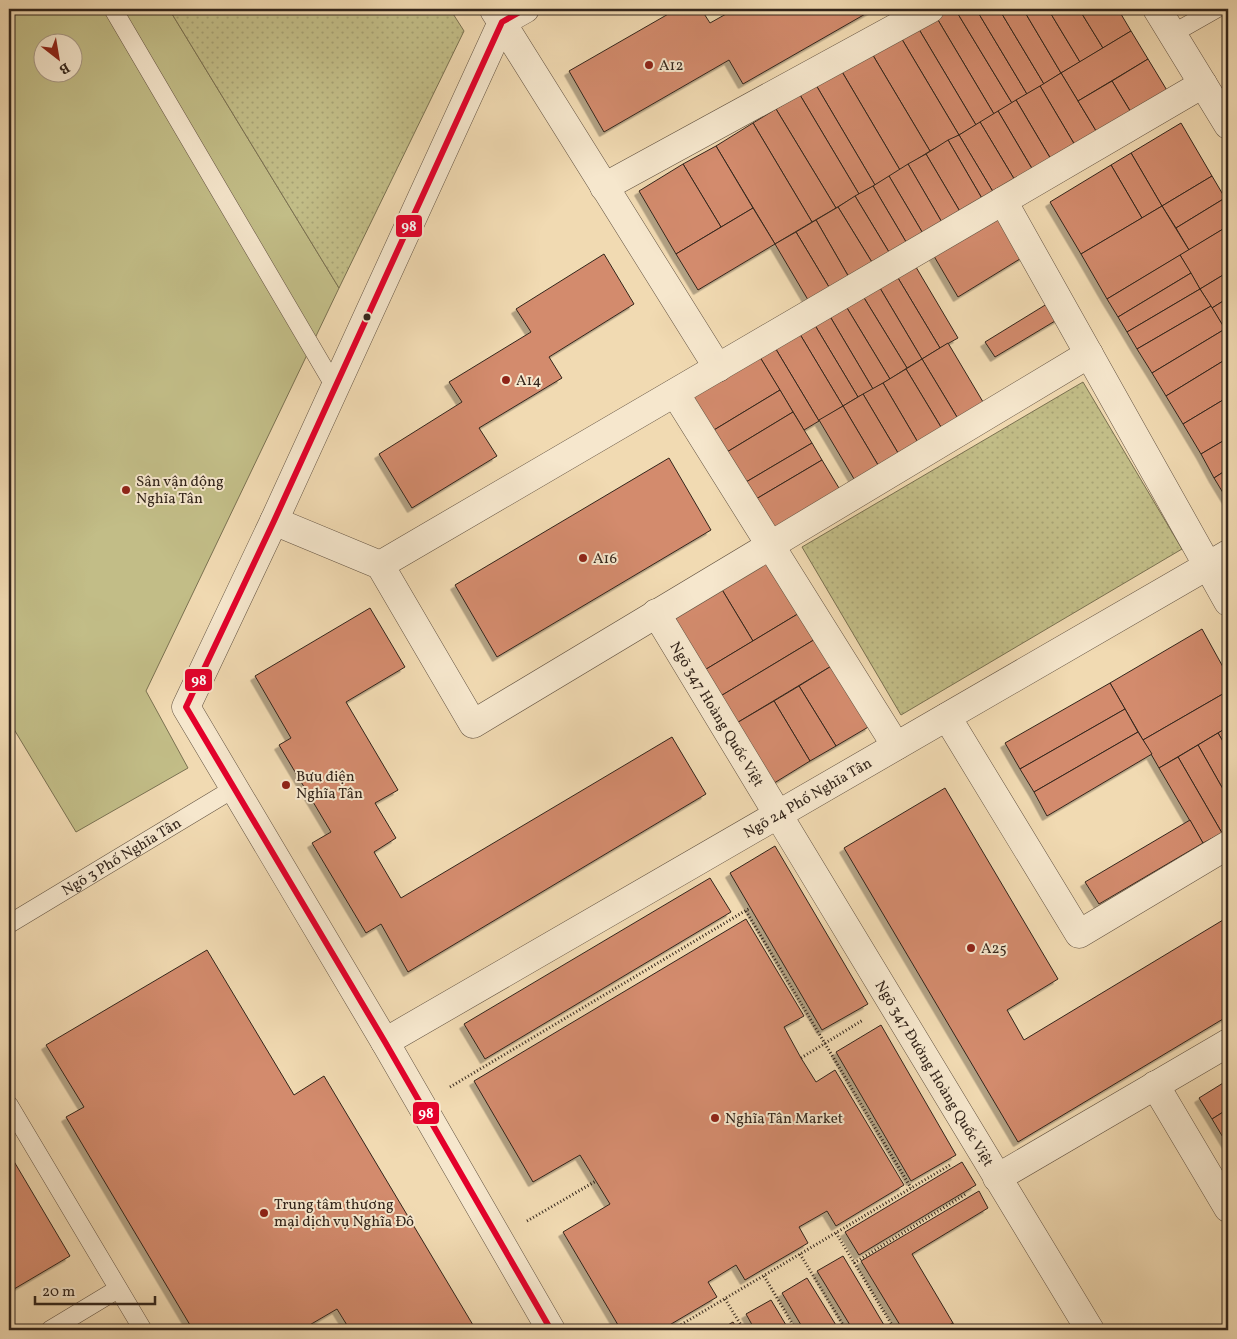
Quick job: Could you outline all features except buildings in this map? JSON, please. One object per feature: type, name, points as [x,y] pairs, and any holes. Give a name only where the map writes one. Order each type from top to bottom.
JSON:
[{"type":"street","points":[[497,16],[525,9]]},
{"type":"street","points":[[604,186],[930,9]]},
{"type":"street","points":[[1157,9],[1228,125]]},
{"type":"street","points":[[497,16],[335,387],[186,707],[385,1042],[551,1330]]},
{"type":"street","points":[[497,16],[718,368]]},
{"type":"street","points":[[380,564],[1203,84]]},
{"type":"street","points":[[1003,201],[1089,354],[1218,560],[1228,602]]},
{"type":"street","points":[[274,521],[380,564],[473,724],[1089,354]]},
{"type":"street","points":[[675,393],[896,746]]},
{"type":"street","name":"Ngõ 24 Phố Nghĩa Tân","points":[[385,1042],[1218,560]]},
{"type":"street","name":"Ngõ 347 Hoàng Quốc Việt","points":[[656,613],[778,815]]},
{"type":"street","points":[[946,717],[1079,934],[1228,845]]},
{"type":"street","name":"Ngõ 347 Đường Hoàng Quốc Việt","points":[[778,815],[978,1148],[985,1184],[1090,1330]]},
{"type":"street","points":[[985,1184],[1228,1043]]},
{"type":"street","points":[[1156,1085],[1228,1208]]},
{"type":"lane","points":[[113,9],[335,387]]},
{"type":"lane","points":[[1172,34],[1216,9]]},
{"type":"lane","name":"Ngõ 3 Phố Nghĩa Tân","points":[[9,924],[233,789]]},
{"type":"lane","points":[[9,1105],[143,1330]]},
{"type":"lane","points":[[50,1330],[118,1289]]},
{"type":"path","points":[[421,1104],[750,908]]},
{"type":"path","points":[[746,911],[911,1188]]},
{"type":"path","points":[[801,1058],[892,1003]]},
{"type":"path","points":[[672,1330],[978,1148]]},
{"type":"path","points":[[498,1238],[596,1180]]},
{"type":"path","points":[[854,1262],[985,1184]]},
{"type":"path","points":[[836,1233],[895,1330]]},
{"type":"path","points":[[800,1254],[846,1330]]},
{"type":"path","points":[[764,1276],[796,1330]]},
{"type":"path","points":[[725,1299],[744,1330]]},
{"type":"shaded area","name":"Sân vận động Nghĩa Tân","points":[[9,9],[169,9],[339,288],[146,691],[188,768],[76,832],[9,721]]},
{"type":"shaded area","points":[[169,9],[450,9],[464,31],[339,288]]},
{"type":"shaded area","points":[[1083,382],[1182,549],[901,715],[802,547]]},
{"type":"transit line","name":"98","points":[[525,9],[502,22],[274,521],[186,707],[385,1042],[551,1330]]},
{"type":"place","name":"A12","points":[[649,65]]},
{"type":"place","name":"A14","points":[[506,380]]},
{"type":"place","name":"Sân vận động Nghĩa Tân","points":[[126,490]]},
{"type":"place","name":"A16","points":[[583,558]]},
{"type":"place","name":"Bưu điện Nghĩa Tân","points":[[286,785]]},
{"type":"place","name":"A25","points":[[971,948]]},
{"type":"place","name":"Nghĩa Tân Market","points":[[715,1118]]},
{"type":"place","name":"Trung tâm thương mại dịch vụ Nghĩa Đô","points":[[264,1213]]}]
